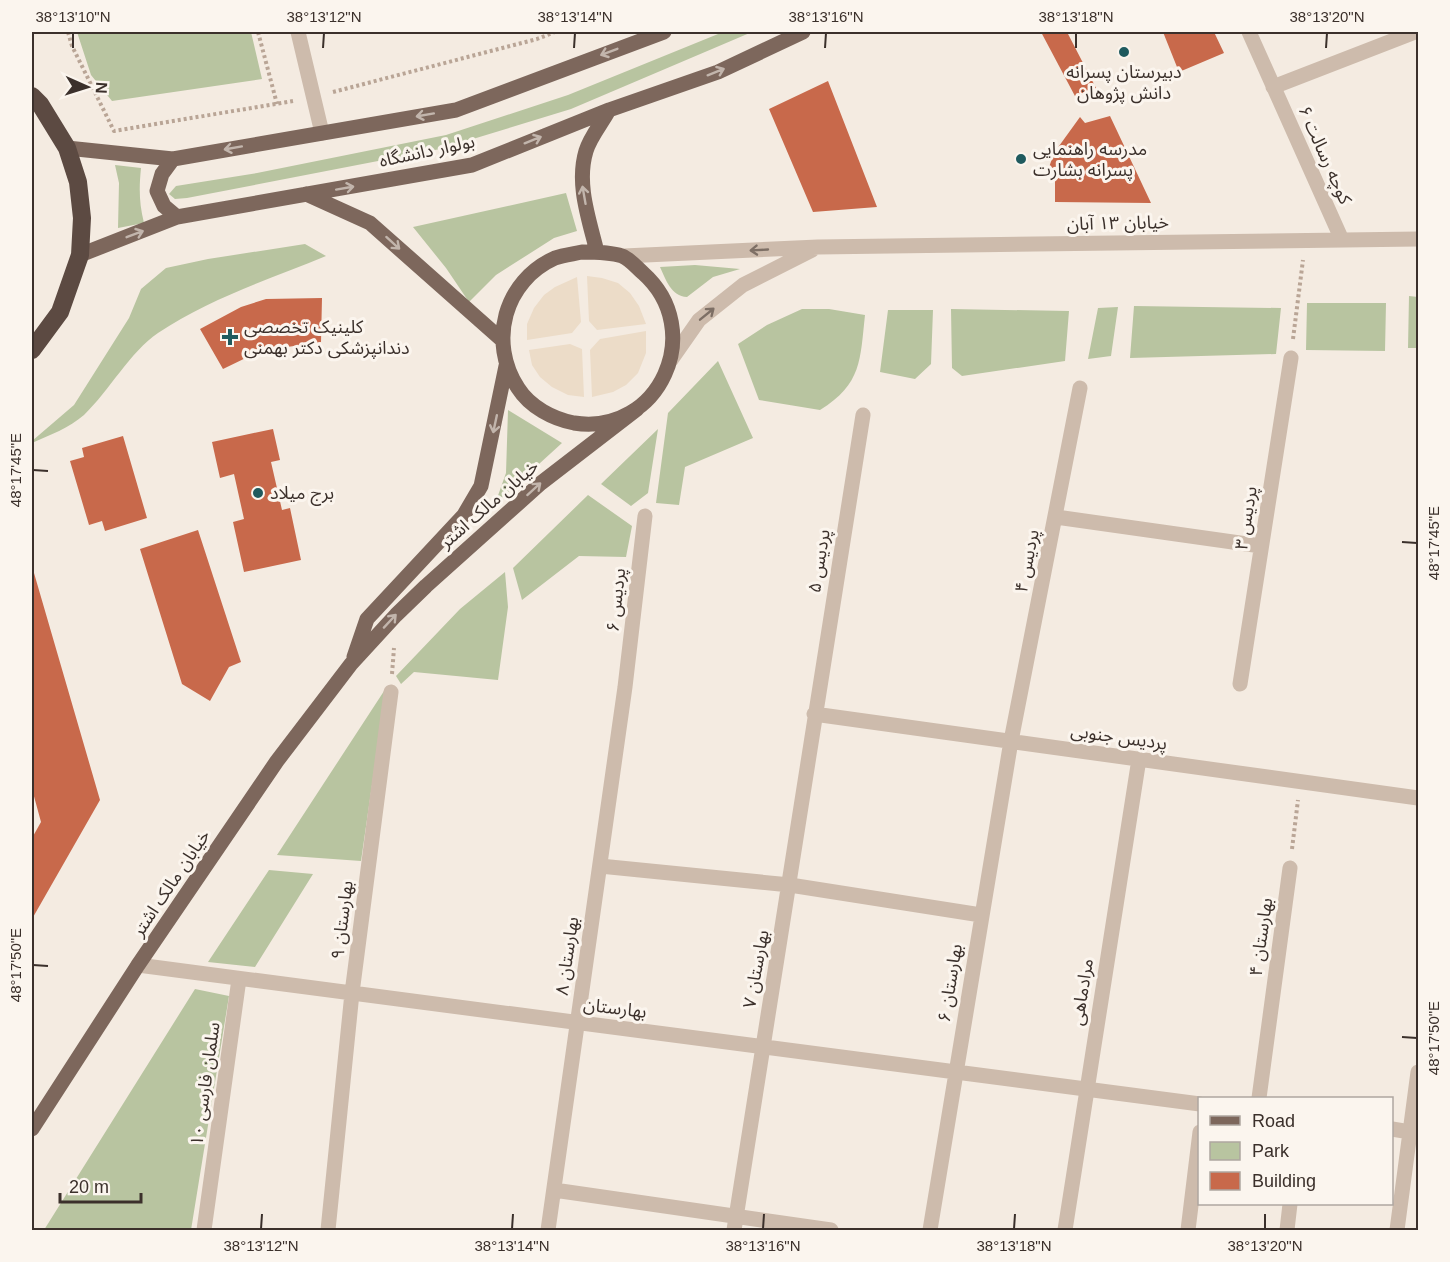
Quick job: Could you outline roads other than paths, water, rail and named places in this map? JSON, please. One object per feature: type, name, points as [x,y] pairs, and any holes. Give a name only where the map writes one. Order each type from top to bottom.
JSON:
[{"type":"highway","points":[[32,96],[40,104],[67,148],[78,183],[82,218],[80,255],[60,312],[32,350]]},
{"type":"main road","name":"بولوار دانشگاه","points":[[67,148],[173,159],[456,110],[664,32]]},
{"type":"main road","name":"بولوار دانشگاه","points":[[80,255],[177,217],[472,165],[609,110],[718,72],[803,32]]},
{"type":"main road","points":[[597,252],[582,188],[582,168],[587,148],[609,110]]},
{"type":"main road","points":[[173,159],[162,174],[157,190],[164,206],[177,217]]},
{"type":"main road","points":[[306,194],[370,223],[502,340]]},
{"type":"main road","points":[[582,252],[624,256],[654,283],[668,306],[674,333],[671,360],[652,396],[637,409],[613,421],[587,425],[561,420],[537,408],[519,390],[506,366],[502,340],[508,306],[516,290],[534,271],[556,258],[582,252]]},
{"type":"main road","name":"خیابان مالک اشتر","points":[[351,664],[367,619],[465,515],[481,486],[506,366]]},
{"type":"main road","name":"خیابان مالک اشتر","points":[[32,1129],[138,966],[277,760],[351,664],[396,615],[541,483],[637,409]]},
{"type":"street","points":[[298,32],[322,133]]},
{"type":"street","name":"کوچه رسالت ۶","points":[[1249,32],[1342,240]]},
{"type":"street","points":[[1273,87],[1415,32]]},
{"type":"street","name":"خیابان ۱۳ آبان","points":[[624,256],[818,247],[1419,239]]},
{"type":"street","name":"خیابان ۱۳ آبان","points":[[671,360],[699,320],[743,285],[818,247]]},
{"type":"street","name":"پردیس ۳","points":[[1240,684],[1291,358]]},
{"type":"street","name":"پردیس ۴","points":[[1011,741],[1080,388]]},
{"type":"street","name":"پردیس ۵","points":[[814,714],[863,415]]},
{"type":"street","name":"پردیس ۶","points":[[625,687],[645,516]]},
{"type":"street","points":[[1056,517],[1261,546]]},
{"type":"street","name":"بهارستان ۸","points":[[548,1230],[625,687]]},
{"type":"street","name":"بهارستان ۹","points":[[328,1230],[352,993],[391,692]]},
{"type":"street","name":"پردیس جنوبی","points":[[814,714],[1419,798]]},
{"type":"street","name":"بهارستان ۷","points":[[735,1223],[790,885],[814,714]]},
{"type":"street","name":"بهارستان ۶","points":[[930,1230],[1011,741]]},
{"type":"street","name":"مرادماهی","points":[[1065,1230],[1139,759]]},
{"type":"street","points":[[600,866],[790,885],[981,915]]},
{"type":"street","name":"بهارستان ۴","points":[[1259,1097],[1290,868]]},
{"type":"street","name":"بهارستان","points":[[138,966],[1198,1104]]},
{"type":"street","name":"سلمان فارسی ۱۰","points":[[204,1230],[239,979]]},
{"type":"street","points":[[1397,1230],[1419,1071]]},
{"type":"street","points":[[1393,1129],[1410,1132]]},
{"type":"street","points":[[1188,1230],[1198,1148]]},
{"type":"street","points":[[554,1190],[735,1223],[831,1230]]},
{"type":"street","points":[[1287,1230],[1290,1205]]},
{"type":"place","name":"دبیرستان پسرانه دانش پژوهان","points":[[1124,52]]},
{"type":"place","name":"مدرسه راهنمایی پسرانه بشارت","points":[[1021,159]]},
{"type":"place","name":"کلینیک تخصصی دندانپزشکی دکتر بهمنی","points":[[230,337]]},
{"type":"place","name":"برج میلاد","points":[[258,493]]}]
